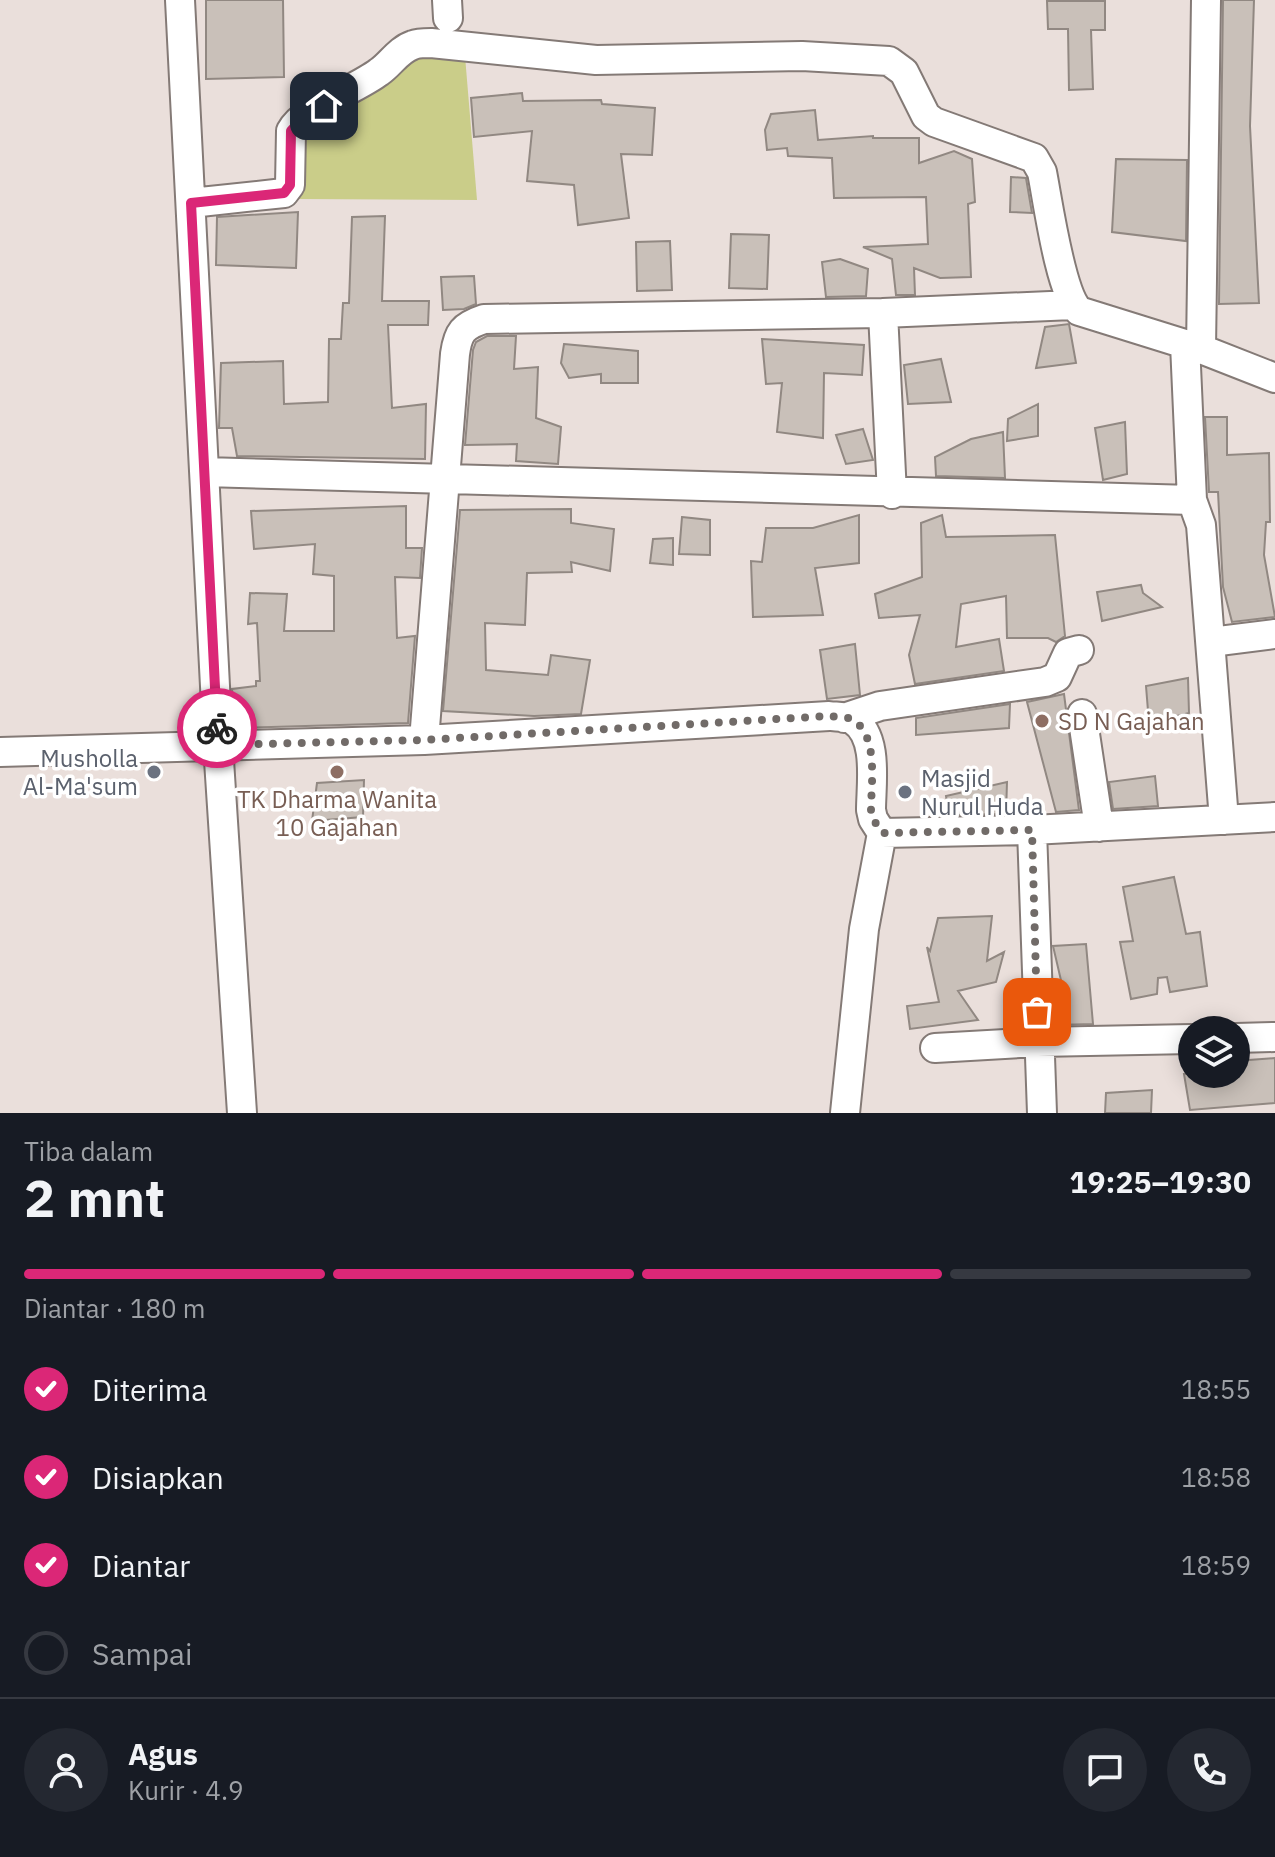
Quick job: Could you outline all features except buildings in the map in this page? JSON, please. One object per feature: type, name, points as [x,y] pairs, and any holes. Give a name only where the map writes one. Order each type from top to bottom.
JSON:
[{"type":"street","points":[[180,0],[218,745],[242,1113]]},
{"type":"street","points":[[1206,0],[1193,347],[1192,500],[1201,525],[1224,820]]},
{"type":"street","points":[[191,203],[284,193],[290,185],[291,131],[294,125],[306,115],[358,87],[413,44],[431,43],[596,60],[802,56],[889,61],[904,72],[926,116],[934,122],[1034,158],[1042,172],[1073,305]]},
{"type":"street","points":[[424,740],[455,354],[458,335],[466,325],[484,319],[883,313],[1073,305],[1088,316],[1193,347],[1275,378]]},
{"type":"street","points":[[883,313],[892,494]]},
{"type":"street","points":[[205,472],[892,494],[1192,500]]},
{"type":"street","points":[[1211,642],[1275,634]]},
{"type":"street","points":[[844,718],[880,706],[1045,682],[1057,677],[1068,653],[1079,650]]},
{"type":"street","points":[[1082,714],[1099,827]]},
{"type":"street","points":[[0,752],[424,740],[829,716],[851,718],[864,729],[870,745],[871,810],[882,833],[864,929],[845,1113]]},
{"type":"street","points":[[882,833],[1032,830],[1275,817]]},
{"type":"street","points":[[1032,830],[1042,1113]]},
{"type":"street","points":[[1250,1038],[1275,1037]]},
{"type":"street","points":[[935,1048],[1178,1039]]},
{"type":"green space","points":[[420,52],[465,56],[477,200],[298,199],[300,138],[311,122]]},
{"type":"way so far","points":[[217,728],[218,745],[424,740],[829,716],[851,718],[864,729],[870,745],[871,810],[882,833],[1032,830],[1037,1012]]},
{"type":"place","name":"SD N Gajahan","points":[[1042,721]]},
{"type":"place","name":"Musholla Al-Ma'sum","points":[[154,772]]},
{"type":"place","name":"TK Dharma Wanita 10 Gajahan","points":[[337,772]]},
{"type":"place","name":"Masjid Nurul Huda","points":[[905,792]]},
{"type":"route","points":[[217,728],[191,203],[284,193],[290,185],[291,131],[306,115],[324,106]]}]
